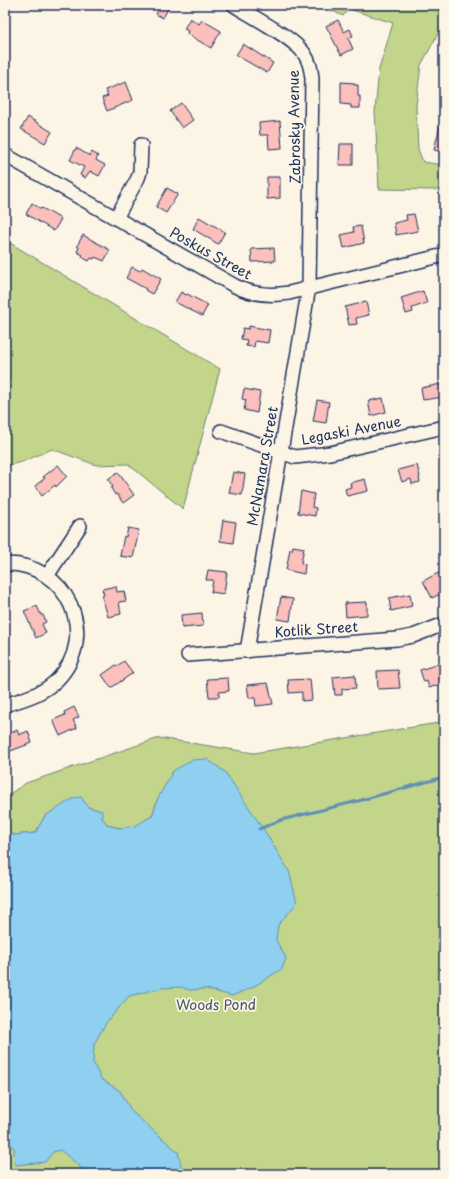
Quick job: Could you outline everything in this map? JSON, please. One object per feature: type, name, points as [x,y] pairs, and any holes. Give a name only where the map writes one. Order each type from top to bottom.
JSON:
[{"type":"street","name":"Zabrosky Avenue","points":[[234,5],[296,44],[305,53],[310,65],[312,91],[309,287]]},
{"type":"street","points":[[116,218],[138,178],[140,172],[141,145]]},
{"type":"street","name":"Poskus Street","points":[[5,154],[246,291],[257,294],[278,295],[444,255]]},
{"type":"street","name":"McNamara Street","points":[[247,651],[309,287]]},
{"type":"street","name":"Legaski Avenue","points":[[221,431],[295,457],[330,453],[444,427]]},
{"type":"street","points":[[47,576],[80,526]]},
{"type":"street","points":[[5,564],[23,566],[39,571],[54,581],[65,594],[72,609],[76,630],[74,651],[68,666],[57,680],[51,686],[36,694],[5,705]]},
{"type":"street","name":"Kotlik Street","points":[[188,655],[397,640],[420,634],[444,624]]},
{"type":"green space","points":[[320,5],[444,5],[444,23],[421,65],[416,105],[418,149],[423,162],[444,165],[444,189],[379,189],[375,112],[379,69],[393,23],[349,9],[343,16]]},
{"type":"green space","points":[[5,240],[220,369],[183,509],[128,464],[96,465],[52,449],[22,462],[5,466]]},
{"type":"green space","name":"Woods Pond","points":[[444,722],[444,1174],[5,1174],[5,946],[234,784],[158,798],[152,816],[135,827],[119,828],[108,825],[102,818],[101,811],[88,807],[45,816],[35,833],[14,835],[5,834],[5,797],[26,783],[159,738],[254,753]]},
{"type":"water","name":"Woods Pond","points":[[207,759],[225,772],[264,830],[289,871],[297,903],[278,925],[276,940],[286,958],[282,969],[253,987],[232,996],[206,989],[189,990],[181,987],[162,988],[129,996],[106,1023],[94,1044],[93,1062],[101,1079],[120,1091],[132,1112],[178,1152],[183,1174],[89,1174],[60,1150],[53,1152],[45,1162],[15,1165],[14,1148],[5,1140],[5,834],[14,835],[35,833],[45,816],[74,798],[81,797],[88,807],[102,811],[102,818],[108,825],[119,828],[135,826],[152,816],[158,798],[173,771],[192,760]]},
{"type":"building","points":[[161,5],[170,5],[163,18],[156,14]]},
{"type":"building","points":[[190,18],[199,24],[202,20],[221,31],[211,48],[187,34],[188,31],[184,29]]},
{"type":"building","points":[[338,20],[344,32],[350,29],[353,36],[348,38],[353,49],[341,55],[326,26]]},
{"type":"building","points":[[243,44],[273,63],[267,73],[236,55]]},
{"type":"building","points":[[126,82],[133,100],[107,111],[102,98],[108,96],[105,90]]},
{"type":"building","points":[[341,82],[354,83],[354,85],[358,85],[360,108],[351,108],[351,105],[341,104]]},
{"type":"building","points":[[181,103],[193,120],[182,128],[170,111]]},
{"type":"building","points":[[28,117],[52,132],[45,143],[21,129]]},
{"type":"building","points":[[280,121],[282,148],[269,149],[268,135],[260,135],[259,123]]},
{"type":"building","points":[[441,121],[444,122],[444,152],[434,150]]},
{"type":"building","points":[[340,144],[353,144],[353,165],[339,165]]},
{"type":"building","points":[[76,148],[90,156],[92,152],[98,156],[96,160],[105,165],[99,176],[90,171],[85,178],[80,175],[84,167],[70,160]]},
{"type":"building","points":[[267,177],[280,177],[280,198],[267,199]]},
{"type":"building","points":[[167,188],[178,194],[166,213],[156,207]]},
{"type":"building","points":[[32,203],[61,219],[54,231],[26,214]]},
{"type":"building","points":[[414,214],[418,231],[396,235],[394,223],[407,220],[406,215]]},
{"type":"building","points":[[199,217],[225,232],[218,244],[193,229]]},
{"type":"building","points":[[361,226],[364,243],[344,248],[341,235],[354,232],[353,227]]},
{"type":"building","points":[[83,235],[110,250],[104,261],[95,257],[94,259],[91,258],[89,261],[77,252],[79,247],[77,246]]},
{"type":"building","points":[[274,248],[275,261],[252,262],[251,249]]},
{"type":"building","points":[[132,267],[140,271],[142,268],[161,279],[152,294],[126,278]]},
{"type":"building","points":[[423,291],[427,303],[412,308],[413,312],[406,314],[401,298]]},
{"type":"building","points":[[181,292],[208,305],[202,316],[175,302]]},
{"type":"building","points":[[366,302],[369,315],[356,318],[357,324],[349,325],[345,307]]},
{"type":"building","points":[[249,326],[270,330],[268,343],[255,341],[254,347],[246,346],[247,340],[241,339],[243,328],[249,329]]},
{"type":"building","points":[[441,384],[443,397],[423,400],[421,388]]},
{"type":"building","points":[[244,389],[260,392],[257,413],[244,410],[246,400],[242,399]]},
{"type":"building","points":[[383,398],[386,412],[371,416],[368,401]]},
{"type":"building","points":[[317,400],[329,402],[326,423],[313,421]]},
{"type":"building","points":[[58,465],[67,476],[56,487],[55,485],[42,496],[35,486],[45,478],[43,477]]},
{"type":"building","points":[[417,465],[420,482],[412,484],[411,479],[402,482],[398,470]]},
{"type":"building","points":[[118,472],[134,495],[123,503],[117,494],[115,495],[111,488],[113,487],[108,479]]},
{"type":"building","points":[[233,472],[245,474],[242,495],[229,493]]},
{"type":"building","points":[[365,479],[368,491],[347,496],[345,489],[351,487],[350,483]]},
{"type":"building","points":[[301,491],[314,494],[312,507],[316,508],[315,516],[298,513]]},
{"type":"building","points":[[223,520],[236,522],[233,543],[220,541]]},
{"type":"building","points":[[128,528],[139,530],[133,558],[120,556],[124,536],[126,537]]},
{"type":"building","points":[[293,546],[304,548],[301,563],[305,564],[304,574],[286,570],[290,549],[292,550]]},
{"type":"building","points":[[208,570],[227,572],[224,594],[211,592],[213,580],[206,580]]},
{"type":"building","points":[[444,570],[444,592],[432,598],[423,581]]},
{"type":"building","points":[[116,586],[117,592],[124,591],[126,601],[119,602],[121,614],[108,617],[102,596],[104,595],[102,589]]},
{"type":"building","points":[[410,594],[412,606],[391,611],[389,598]]},
{"type":"building","points":[[281,597],[293,599],[290,621],[277,619]]},
{"type":"building","points":[[367,602],[367,615],[346,617],[345,603]]},
{"type":"building","points":[[37,606],[46,622],[42,624],[46,633],[36,638],[24,611]]},
{"type":"building","points":[[202,613],[203,626],[182,628],[181,615]]},
{"type":"building","points":[[124,661],[133,673],[111,688],[102,675]]},
{"type":"building","points":[[441,663],[444,676],[439,678],[441,684],[429,688],[427,681],[424,682],[420,670]]},
{"type":"building","points":[[398,670],[400,688],[378,689],[377,671]]},
{"type":"building","points":[[355,675],[356,688],[342,689],[342,695],[335,695],[333,677]]},
{"type":"building","points":[[228,678],[229,691],[219,692],[219,697],[209,697],[207,679]]},
{"type":"building","points":[[310,679],[312,700],[302,701],[302,692],[289,693],[288,680]]},
{"type":"building","points":[[268,683],[273,704],[256,706],[255,698],[249,698],[247,685]]},
{"type":"building","points":[[74,707],[79,717],[73,720],[77,728],[60,736],[53,720],[65,715],[64,712]]},
{"type":"building","points":[[17,730],[19,735],[28,731],[32,743],[5,753],[5,736]]},
{"type":"waterway","points":[[259,829],[281,820],[358,801],[444,777]]}]
